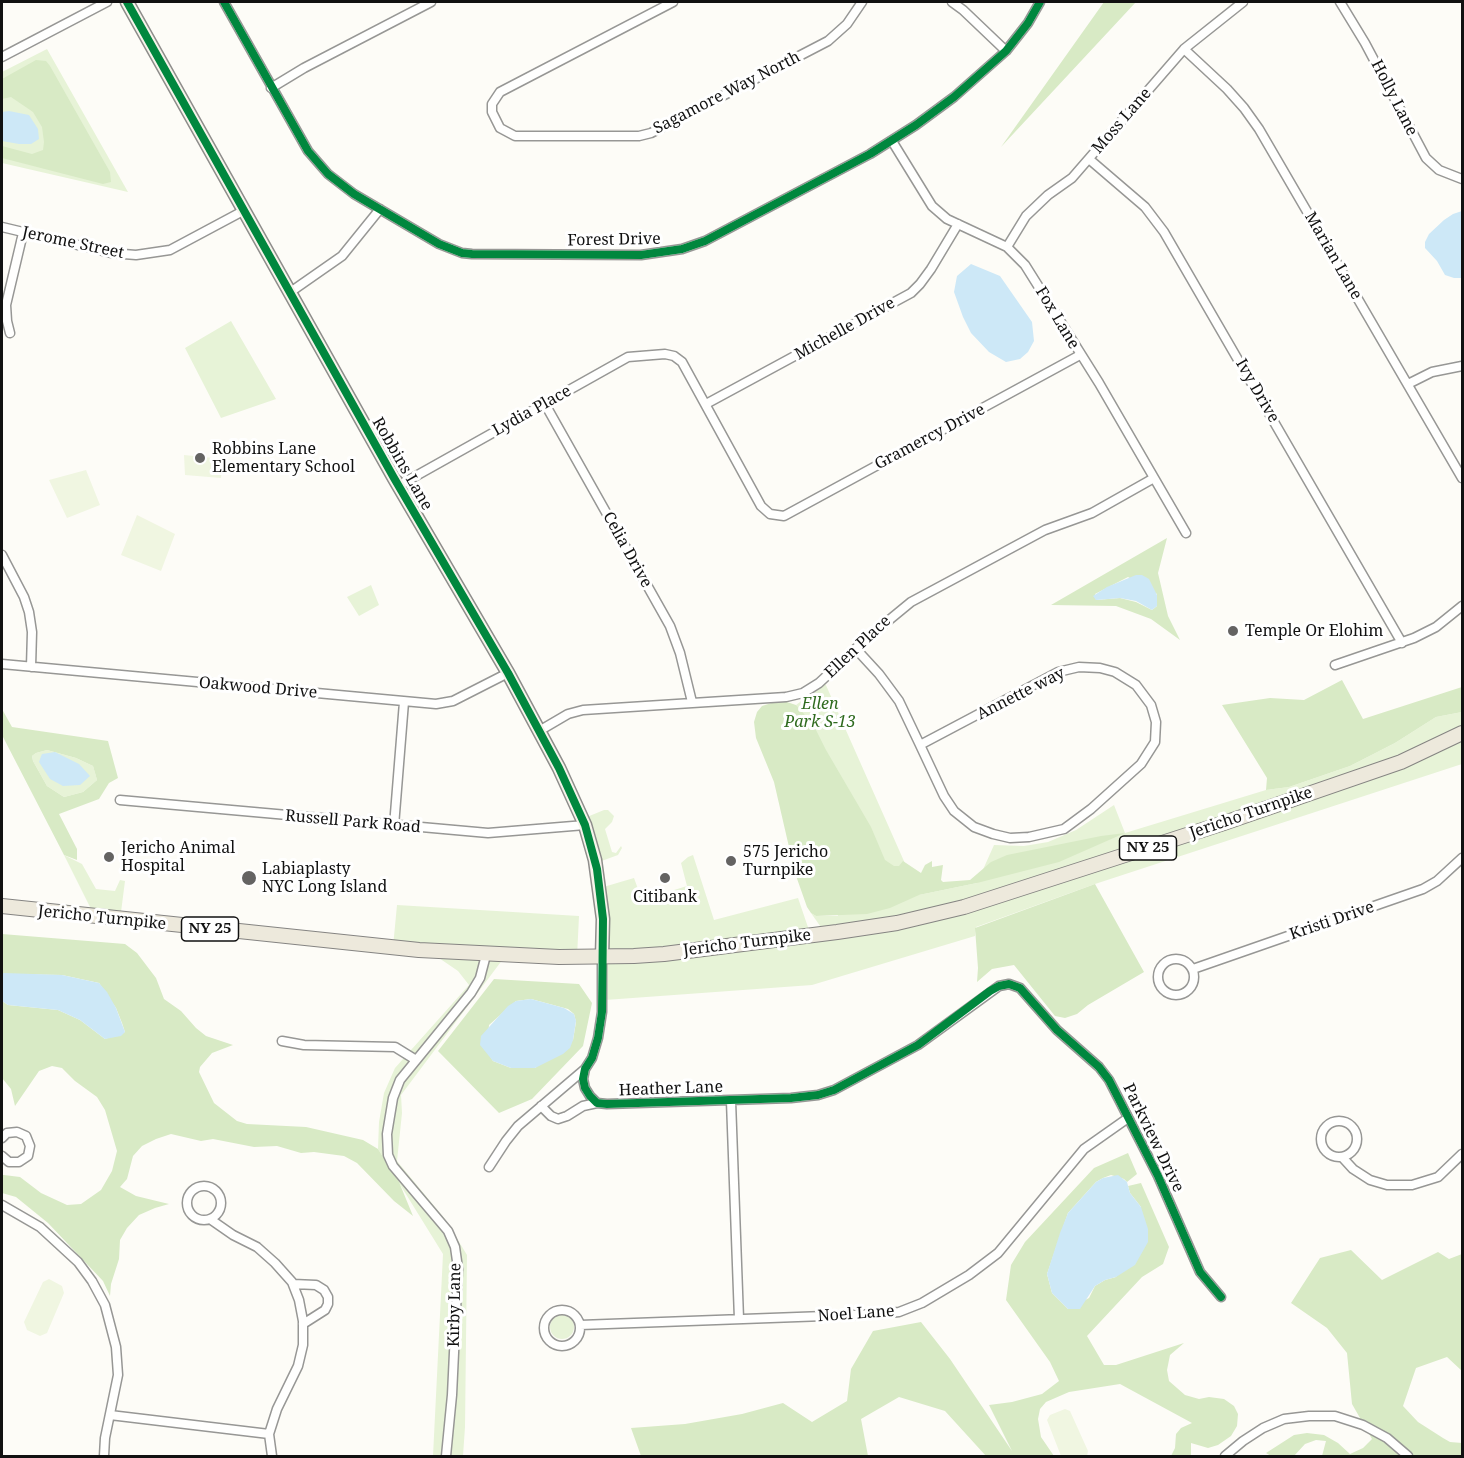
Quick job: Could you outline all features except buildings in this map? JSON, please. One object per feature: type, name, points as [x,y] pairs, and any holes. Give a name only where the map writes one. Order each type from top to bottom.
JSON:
[{"type":"main road","name":"Jericho Turnpike","points":[[2,906],[288,938],[486,954],[602,957],[664,954],[897,923],[964,908],[1213,827],[1401,762],[1462,733]]},
{"type":"street","points":[[2,57],[107,2]]},
{"type":"street","name":"Robbins Lane","points":[[127,2],[398,486],[540,731],[585,825],[597,868],[603,919],[602,957]]},
{"type":"street","name":"Forest Drive","points":[[224,2],[308,151],[328,174],[354,194],[439,244],[472,254],[660,254],[705,241],[860,160],[892,141],[954,97],[1006,51],[1040,2]]},
{"type":"street","points":[[271,88],[304,68],[430,2]]},
{"type":"street","name":"Sagamore Way North","points":[[673,2],[500,92],[492,104],[492,112],[500,128],[515,136],[639,136],[651,133],[828,41],[847,24],[862,2]]},
{"type":"street","points":[[952,2],[1006,51]]},
{"type":"street","name":"Moss Lane","points":[[1008,247],[1026,216],[1048,195],[1072,178],[1184,49],[1243,2]]},
{"type":"street","name":"Holly Lane","points":[[1340,2],[1365,43],[1426,158],[1439,170],[1462,179]]},
{"type":"street","name":"Marian Lane","points":[[1184,49],[1227,89],[1259,129],[1462,478]]},
{"type":"street","name":"Fox Lane","points":[[892,141],[932,206],[947,219],[1008,247],[1025,265],[1099,383],[1186,532]]},
{"type":"street","name":"Ivy Drive","points":[[1089,159],[1145,207],[1164,232],[1402,643]]},
{"type":"street","points":[[289,292],[328,268],[342,256],[380,209]]},
{"type":"street","name":"Jerome Street","points":[[2,227],[111,253],[136,255],[170,250],[185,244],[243,211]]},
{"type":"street","name":"Michelle Drive","points":[[706,404],[910,292],[920,284],[931,269],[958,224]]},
{"type":"street","points":[[10,333],[6,305],[23,233]]},
{"type":"street","name":"Lydia Place","points":[[398,486],[628,357],[670,355],[681,362],[706,404]]},
{"type":"street","name":"Gramercy Drive","points":[[706,404],[761,506],[770,514],[779,516],[793,512],[1080,355]]},
{"type":"street","points":[[1408,384],[1432,372],[1462,366]]},
{"type":"street","name":"Celia Drive","points":[[545,404],[670,626],[680,653],[692,702]]},
{"type":"street","name":"Ellen Place","points":[[540,731],[568,714],[583,710],[786,697],[803,693],[819,683],[900,609],[911,602],[1045,530],[1092,513],[1154,478]]},
{"type":"street","points":[[2,555],[24,597],[29,612],[32,632],[32,667]]},
{"type":"street","points":[[1335,665],[1402,643],[1436,627],[1462,606]]},
{"type":"street","name":"Annette way","points":[[856,649],[899,701],[944,796],[954,811],[974,827],[993,834],[1010,838],[1029,837],[1064,829],[1091,809],[1148,756],[1155,742],[1156,722],[1151,705],[1136,685],[1115,672],[1100,668],[1079,667],[1058,672],[920,744]]},
{"type":"street","name":"Oakwood Drive","points":[[2,664],[436,704],[453,701],[508,673]]},
{"type":"street","points":[[394,826],[404,702]]},
{"type":"street","name":"Russell Park Road","points":[[120,800],[488,833],[585,825]]},
{"type":"street","name":"Kristi Drive","points":[[1193,969],[1423,888],[1437,881],[1462,858]]},
{"type":"street","name":"Kirby Lane","points":[[446,1456],[452,1395],[458,1268],[455,1247],[448,1230],[393,1166],[388,1155],[387,1134],[393,1098],[400,1080],[471,993],[480,978],[486,954]]},
{"type":"street","points":[[489,1167],[518,1126],[585,1069],[592,1058],[602,1012],[602,957]]},
{"type":"street","points":[[1174,958],[1185,960],[1193,969],[1194,981],[1191,987],[1182,994],[1167,992],[1160,984],[1158,973],[1163,963],[1168,960],[1174,958]]},
{"type":"street","name":"Parkview Drive","points":[[791,1098],[819,1095],[834,1090],[918,1045],[999,986],[1009,984],[1020,988],[1057,1030],[1099,1067],[1118,1094],[1158,1176],[1200,1272],[1221,1297]]},
{"type":"street","points":[[282,1041],[304,1045],[395,1047],[416,1060]]},
{"type":"street","name":"Heather Lane","points":[[585,1069],[583,1079],[585,1088],[597,1102]]},
{"type":"street","name":"Heather Lane","points":[[541,1106],[551,1116],[558,1119],[583,1106],[597,1102],[607,1104],[791,1098]]},
{"type":"street","points":[[731,1101],[739,1319]]},
{"type":"street","name":"Noel Lane","points":[[580,1325],[899,1312],[922,1303],[969,1275],[998,1253],[1084,1149],[1128,1118]]},
{"type":"street","points":[[1342,1157],[1352,1152],[1356,1137],[1351,1126],[1341,1121],[1325,1127],[1321,1138],[1323,1148],[1331,1155],[1342,1157],[1353,1169],[1370,1180],[1388,1185],[1412,1185],[1438,1177],[1462,1154]]},
{"type":"street","points":[[2,1138],[7,1133],[17,1132],[26,1136],[30,1146],[28,1156],[19,1162],[14,1163],[2,1159]]},
{"type":"street","points":[[210,1219],[220,1207],[219,1197],[212,1188],[207,1186],[196,1188],[188,1196],[187,1207],[193,1217],[210,1219],[233,1235],[257,1247],[293,1284],[299,1300],[303,1324],[303,1345],[298,1366],[277,1409],[270,1434],[272,1456]]},
{"type":"street","points":[[2,1205],[40,1227],[78,1262],[105,1305],[116,1347],[118,1375],[105,1438],[104,1456]]},
{"type":"street","points":[[293,1284],[316,1285],[324,1290],[328,1297],[328,1304],[324,1310],[303,1324]]},
{"type":"street","points":[[562,1309],[574,1314],[580,1325],[575,1341],[565,1346],[554,1344],[545,1336],[546,1318],[550,1313],[562,1309]]},
{"type":"street","points":[[111,1414],[270,1434]]},
{"type":"street","points":[[1225,1456],[1263,1428],[1284,1419],[1335,1416],[1363,1425],[1387,1438],[1408,1456]]},
{"type":"green space","points":[[1104,2],[1136,2],[1001,147]]},
{"type":"green space","points":[[47,49],[128,192],[2,163],[2,72]]},
{"type":"green space","points":[[36,60],[46,61],[50,66],[110,172],[111,182],[103,184],[2,158],[2,146],[32,154],[43,150],[42,127],[33,112],[11,97],[2,99],[2,79]]},
{"type":"green space","points":[[231,321],[276,399],[221,418],[185,348]]},
{"type":"green space","points":[[184,455],[223,459],[221,478],[185,475]]},
{"type":"green space","points":[[86,470],[100,505],[67,518],[49,480]]},
{"type":"green space","points":[[137,515],[175,534],[161,571],[121,555]]},
{"type":"green space","points":[[1167,538],[1158,573],[1168,616],[1180,640],[1151,619],[1116,606],[1051,605]],"holes":[[[1128,577],[1157,594],[1157,606],[1152,610],[1136,602],[1120,598],[1096,600],[1095,594]]]},
{"type":"green space","points":[[371,585],[379,605],[359,616],[347,597]]},
{"type":"green space","points":[[1342,680],[1363,719],[1462,687],[1462,712],[1436,717],[1395,743],[1350,766],[1289,787],[1266,790],[1267,778],[1222,705],[1270,698],[1304,700]]},
{"type":"green space","name":"Ellen Park S-13","points":[[825,683],[919,895],[977,883],[994,845],[1024,846],[1048,842],[1076,830],[1114,805],[1125,833],[1266,790],[1289,787],[1350,766],[1395,743],[1436,717],[1462,712],[1462,764],[1095,884],[976,927],[975,936],[812,985],[605,1000],[600,888],[634,878],[642,900],[687,886],[681,863],[693,855],[714,920],[798,898],[811,936],[825,933],[811,913],[816,916],[838,916],[806,726],[796,705]]},
{"type":"green space","points":[[781,700],[796,705],[813,724],[871,827],[885,860],[894,866],[899,866],[903,861],[921,873],[925,865],[932,861],[932,867],[943,865],[941,880],[943,882],[970,880],[991,862],[1007,855],[1125,833],[1059,862],[919,895],[890,908],[867,914],[816,916],[807,907],[795,873],[774,782],[756,738],[754,722],[757,712],[762,706]]},
{"type":"green space","points":[[2,709],[12,727],[108,741],[118,778],[109,783],[99,799],[59,814],[77,849],[77,860],[64,855],[2,735]],"holes":[[[47,750],[76,758],[93,766],[97,780],[83,792],[64,797],[47,786],[32,756]]]},
{"type":"green space","points":[[47,750],[76,758],[93,766],[97,780],[83,792],[64,797],[47,786],[33,761],[32,756]]},
{"type":"green space","points":[[608,810],[614,816],[605,829],[612,852],[616,853],[621,846],[622,848],[618,855],[596,863],[582,819]]},
{"type":"green space","points":[[64,855],[82,864],[96,889],[115,891],[120,880],[125,881],[120,920],[95,917]]},
{"type":"green space","points":[[1095,884],[1144,972],[1077,1014],[1065,1018],[1055,1016],[1014,965],[992,969],[977,982],[975,928]]},
{"type":"green space","points":[[397,905],[579,916],[577,957],[393,947]]},
{"type":"green space","points":[[2,934],[125,944],[137,953],[156,978],[164,999],[181,1011],[206,1036],[233,1045],[212,1053],[200,1067],[199,1072],[214,1103],[237,1121],[247,1124],[306,1127],[363,1140],[378,1149],[399,1182],[413,1216],[394,1201],[357,1163],[344,1156],[314,1152],[301,1153],[277,1146],[254,1147],[213,1139],[201,1141],[171,1134],[142,1146],[133,1156],[127,1179],[120,1187],[136,1196],[169,1204],[139,1215],[127,1228],[120,1240],[119,1259],[111,1284],[110,1296],[103,1281],[48,1223],[16,1197],[2,1193],[2,1175],[20,1177],[41,1193],[67,1205],[81,1204],[101,1190],[112,1171],[117,1151],[105,1110],[97,1097],[62,1068],[52,1066],[39,1071],[15,1106],[11,1089],[2,1078],[2,1001],[8,1005],[58,1010],[80,1020],[105,1039],[125,1032],[116,1008],[99,983],[62,975],[2,974]]},
{"type":"green space","points":[[436,956],[503,959],[401,1095],[402,1113],[397,1161],[445,1219],[467,1255],[463,1456],[433,1456],[443,1254],[378,1149],[379,1122],[384,1093],[395,1068],[469,985],[458,971]]},
{"type":"green space","points":[[494,979],[579,984],[592,1003],[583,1046],[532,1099],[499,1113],[438,1051]],"holes":[[[531,999],[568,1009],[574,1014],[576,1022],[573,1040],[535,1068],[511,1068],[493,1061],[487,1051],[489,1025],[516,1001]]]},
{"type":"green space","points":[[1128,1153],[1137,1174],[1127,1182],[1111,1175],[1103,1178],[1096,1182],[1068,1213],[1047,1274],[1052,1293],[1068,1309],[1089,1298],[1095,1286],[1116,1277],[1141,1207],[1130,1193],[1128,1186],[1141,1183],[1169,1247],[1163,1264],[1142,1277],[1087,1336],[1104,1365],[1116,1365],[1184,1343],[1170,1355],[1167,1370],[1169,1381],[1185,1395],[1199,1399],[1209,1397],[1224,1399],[1234,1406],[1238,1414],[1237,1426],[1231,1436],[1218,1445],[1208,1448],[1191,1443],[1191,1456],[1171,1456],[1175,1448],[1176,1434],[1181,1428],[1192,1423],[1120,1384],[1069,1392],[1046,1402],[1040,1409],[1038,1419],[1041,1437],[1054,1456],[986,1456],[945,1411],[899,1397],[861,1419],[868,1456],[641,1456],[631,1428],[685,1424],[742,1414],[783,1403],[812,1422],[847,1401],[851,1369],[873,1331],[921,1322],[950,1359],[1012,1451],[989,1405],[1042,1394],[1059,1381],[1050,1362],[1006,1300],[1011,1265],[1025,1242],[1094,1168]]},
{"type":"green space","points":[[1351,1250],[1382,1280],[1438,1252],[1449,1259],[1462,1254],[1462,1371],[1447,1357],[1416,1368],[1403,1406],[1418,1422],[1443,1438],[1450,1442],[1462,1443],[1462,1456],[1322,1456],[1326,1441],[1316,1440],[1305,1444],[1294,1456],[1271,1456],[1266,1453],[1294,1435],[1307,1433],[1324,1435],[1338,1443],[1350,1454],[1363,1448],[1372,1439],[1352,1404],[1347,1353],[1327,1328],[1291,1303],[1320,1258]]},
{"type":"green space","points":[[49,1279],[62,1286],[64,1293],[47,1333],[40,1336],[27,1330],[24,1322],[43,1282]]},
{"type":"green space","points":[[562,1315],[571,1318],[574,1327],[571,1336],[562,1339],[553,1336],[550,1327],[553,1318]]},
{"type":"green space","points":[[1065,1409],[1070,1411],[1088,1451],[1087,1456],[1061,1456],[1047,1420],[1050,1415]]},
{"type":"water","points":[[2,112],[29,115],[38,129],[39,139],[31,144],[2,141]]},
{"type":"water","points":[[1462,211],[1462,278],[1454,278],[1445,275],[1437,261],[1425,248],[1425,242],[1429,234],[1444,220]]},
{"type":"water","points":[[971,264],[1000,276],[1032,322],[1034,341],[1028,352],[1020,359],[1006,362],[989,352],[971,333],[954,292],[957,276]]},
{"type":"water","points":[[1136,575],[1149,579],[1157,595],[1157,606],[1152,610],[1136,601],[1120,598],[1096,600],[1093,596],[1107,587]]},
{"type":"water","points":[[55,752],[79,764],[90,776],[80,785],[63,786],[50,779],[39,762],[42,754]]},
{"type":"water","points":[[2,974],[62,975],[99,983],[116,1008],[125,1032],[121,1036],[105,1039],[80,1020],[58,1010],[8,1005],[2,1001]]},
{"type":"water","points":[[531,999],[564,1008],[574,1014],[576,1021],[570,1048],[535,1068],[511,1068],[493,1061],[480,1045],[481,1036],[508,1006],[516,1001]]},
{"type":"water","points":[[1118,1175],[1127,1182],[1130,1193],[1141,1207],[1148,1229],[1148,1242],[1135,1265],[1095,1286],[1080,1309],[1068,1309],[1052,1293],[1047,1274],[1060,1233],[1068,1213],[1096,1182]]},
{"type":"cycle path","points":[[127,2],[394,478],[508,673],[559,768],[585,825],[597,869],[603,919],[602,1012],[598,1038],[583,1079],[590,1096],[597,1103],[607,1104],[791,1098],[818,1095],[834,1090],[918,1045],[990,991],[1009,984],[1020,988],[1057,1030],[1099,1067],[1109,1080],[1158,1176],[1200,1272],[1221,1297]]},
{"type":"cycle path","points":[[224,2],[308,151],[328,174],[354,194],[439,244],[462,253],[641,255],[682,249],[705,241],[870,154],[916,125],[954,97],[1006,51],[1028,23],[1040,2]]},
{"type":"place","name":"Robbins Lane Elementary School","points":[[200,458]]},
{"type":"place","name":"Temple Or Elohim","points":[[1233,631]]},
{"type":"place","name":"Jericho Animal Hospital","points":[[109,857]]},
{"type":"place","name":"575 Jericho Turnpike","points":[[731,861]]},
{"type":"place","name":"Labiaplasty NYC Long Island","points":[[249,878]]},
{"type":"place","name":"Citibank","points":[[665,878]]}]
